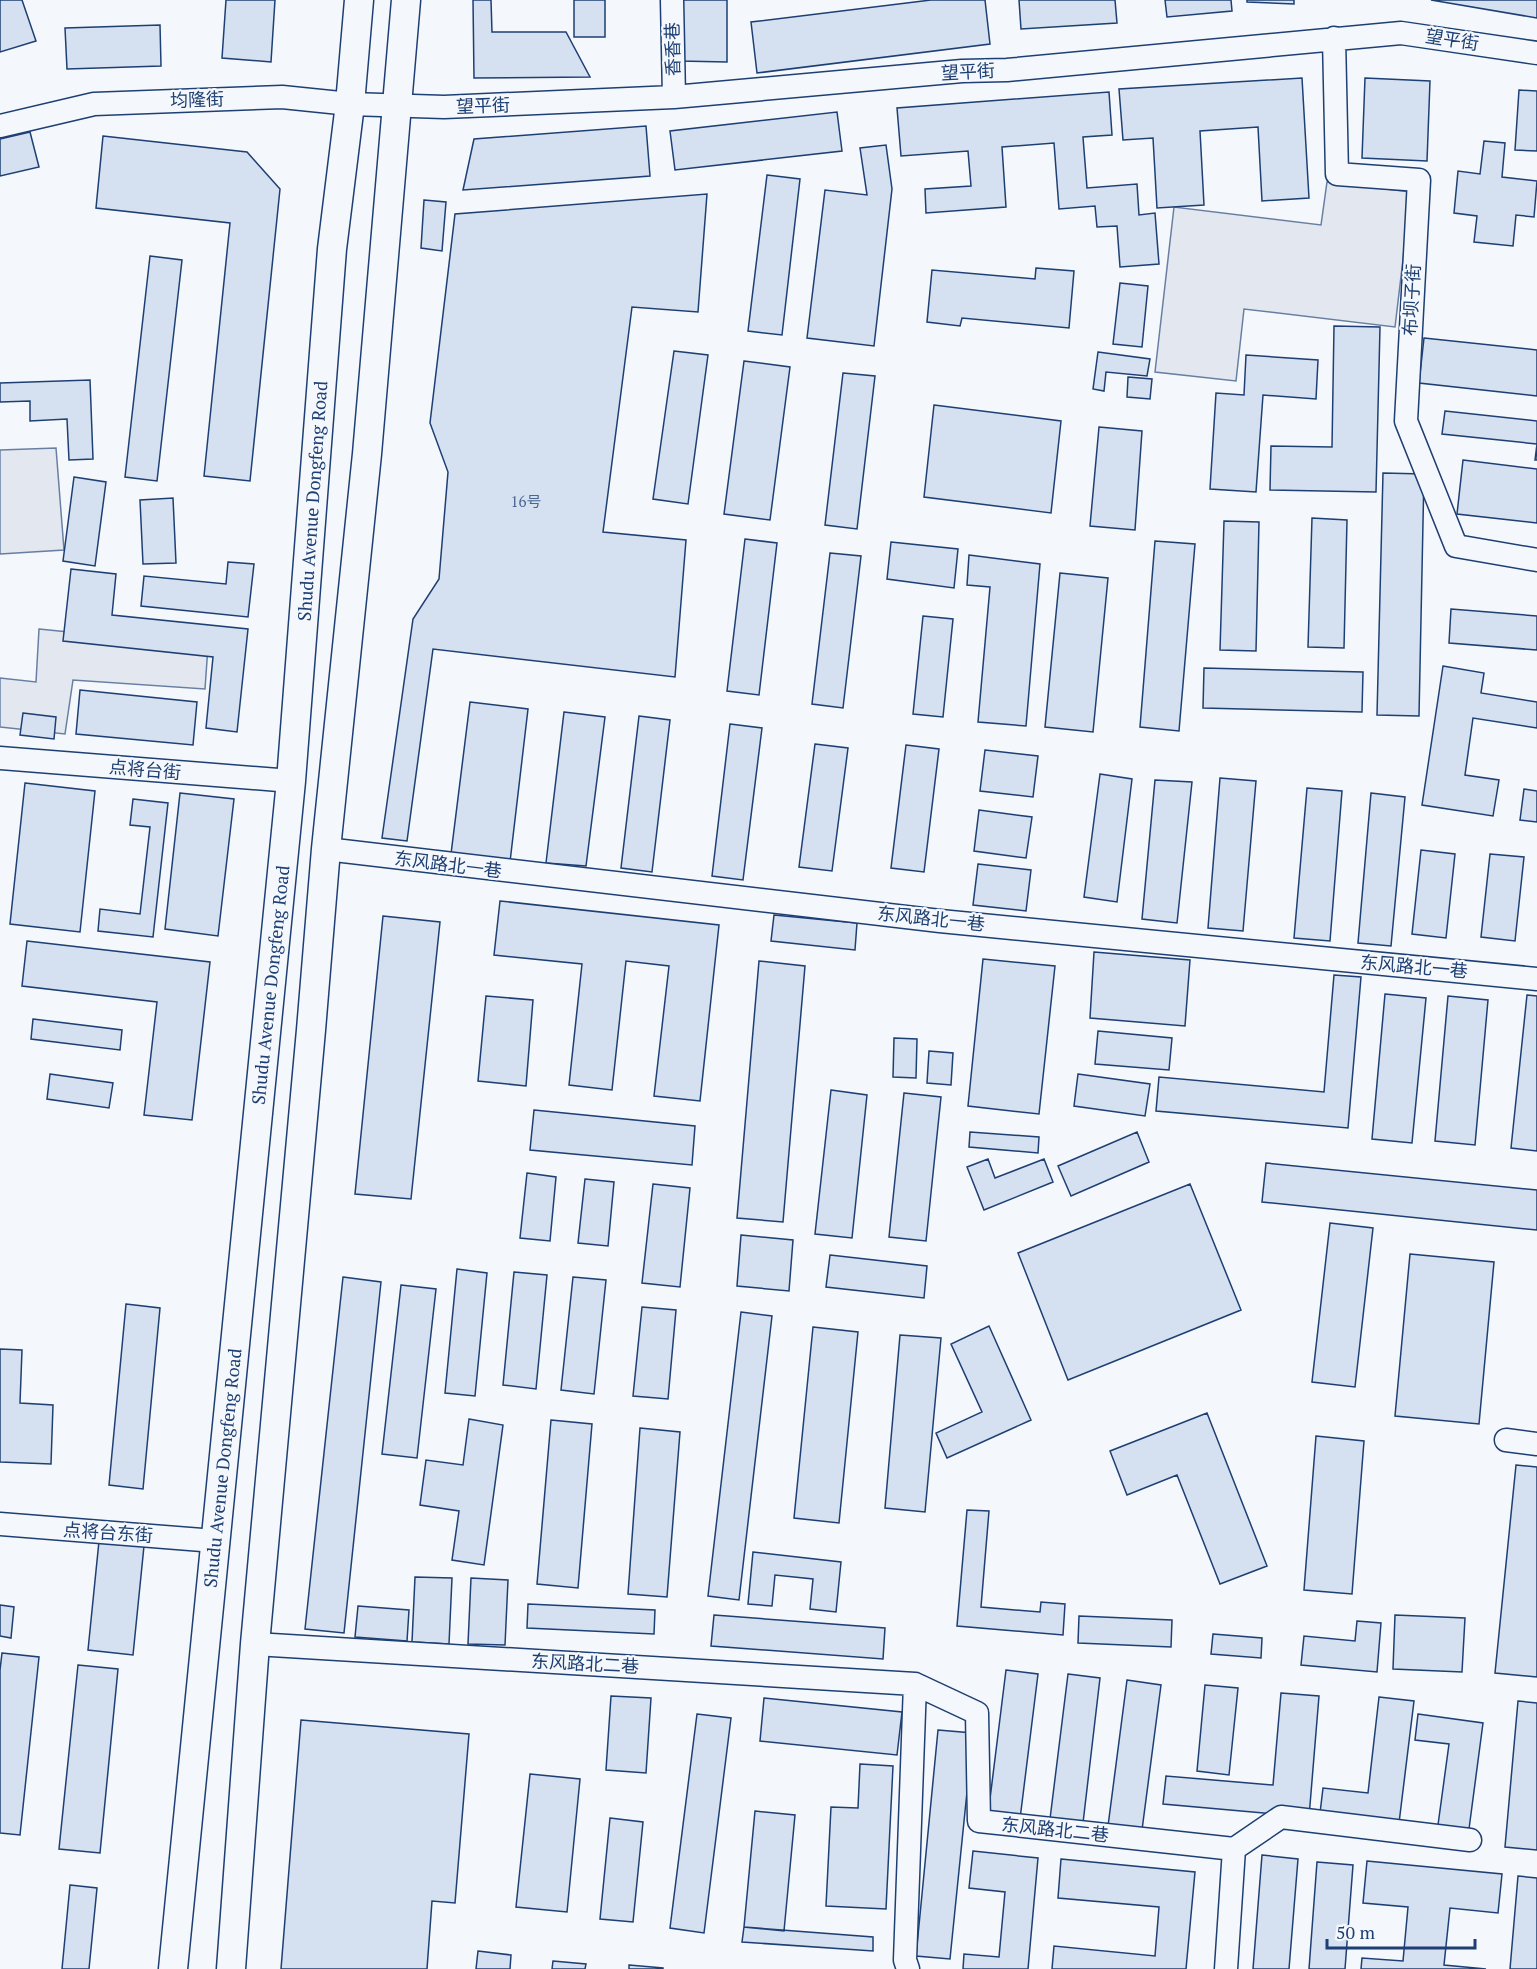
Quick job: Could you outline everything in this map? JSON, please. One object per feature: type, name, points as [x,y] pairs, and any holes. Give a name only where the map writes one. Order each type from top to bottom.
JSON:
[{"type":"main road","name":"Shudu Avenue Dongfeng Road","points":[[173,1969],[291,781],[332,249],[350,104],[359,0]]},
{"type":"main road","points":[[231,1969],[255,1644],[326,849],[367,454],[406,0]]},
{"type":"main road","points":[[163,1969],[178,1923]]},
{"type":"street","name":"香香巷","points":[[672,0],[674,98]]},
{"type":"street","name":"望平街","points":[[397,107],[674,98],[1401,33],[1537,53]]},
{"type":"street","name":"布坝子街","points":[[1334,38],[1337,174],[1419,180],[1406,421],[1456,546],[1537,560]]},
{"type":"street","name":"均隆街","points":[[0,126],[93,104],[282,97],[397,107]]},
{"type":"street","name":"点将台街","points":[[0,758],[291,781]]},
{"type":"street","name":"东风路北一巷","points":[[326,849],[940,921],[1537,979]]},
{"type":"street","points":[[1506,1440],[1537,1444]]},
{"type":"street","name":"点将台东街","points":[[0,1524],[215,1541]]},
{"type":"street","name":"东风路北二巷","points":[[255,1644],[915,1684],[977,1713],[979,1821],[1234,1849]]},
{"type":"street","points":[[908,1969],[905,1960],[915,1684]]},
{"type":"street","points":[[1226,1969],[1234,1849],[1281,1817],[1470,1840]]},
{"type":"shaded area","points":[[1327,182],[1411,192],[1395,327],[1244,309],[1236,381],[1155,372],[1174,207],[1321,225]]},
{"type":"shaded area","points":[[56,448],[64,550],[0,554],[0,450]]},
{"type":"shaded area","points":[[39,629],[208,646],[205,689],[73,680],[65,734],[0,727],[0,678],[36,682]]},
{"type":"building","points":[[0,0],[22,0],[36,41],[0,52]]},
{"type":"building","points":[[226,0],[275,0],[271,62],[222,58]]},
{"type":"building","points":[[473,0],[491,0],[492,32],[566,32],[590,77],[474,78]]},
{"type":"building","points":[[574,0],[605,0],[605,37],[574,37]]},
{"type":"building","points":[[680,0],[727,0],[727,62],[679,61]]},
{"type":"building","points":[[931,0],[985,0],[990,44],[757,73],[751,22]]},
{"type":"building","points":[[1019,0],[1115,0],[1117,23],[1021,29]]},
{"type":"building","points":[[1165,0],[1231,0],[1232,11],[1167,17]]},
{"type":"building","points":[[1247,0],[1294,0],[1294,4],[1247,2]]},
{"type":"building","points":[[1431,0],[1537,0],[1537,18]]},
{"type":"building","points":[[160,25],[161,66],[67,69],[65,28]]},
{"type":"building","points":[[1302,78],[1309,198],[1262,201],[1258,127],[1200,131],[1204,205],[1157,208],[1153,138],[1123,140],[1119,89]]},
{"type":"building","points":[[1365,78],[1430,81],[1427,161],[1362,158]]},
{"type":"building","points":[[1519,90],[1537,91],[1537,151],[1515,150]]},
{"type":"building","points":[[1109,92],[1112,135],[1083,137],[1087,188],[1137,184],[1139,215],[1155,213],[1159,264],[1120,267],[1117,226],[1097,227],[1095,206],[1059,209],[1054,143],[1002,147],[1006,207],[926,213],[925,189],[971,186],[968,151],[901,156],[897,108]]},
{"type":"building","points":[[837,112],[842,151],[675,170],[670,131]]},
{"type":"building","points":[[646,126],[650,176],[463,190],[474,139]]},
{"type":"building","points":[[30,132],[39,167],[0,176],[0,139]]},
{"type":"building","points":[[103,136],[247,152],[280,189],[250,481],[204,476],[230,223],[96,208]]},
{"type":"building","points":[[1484,141],[1505,143],[1502,177],[1537,181],[1534,217],[1516,215],[1513,246],[1474,242],[1477,216],[1454,213],[1458,171],[1480,174]]},
{"type":"building","points":[[886,145],[892,189],[874,346],[807,338],[825,190],[867,195],[860,148]]},
{"type":"building","points":[[767,175],[800,179],[782,335],[748,331]]},
{"type":"building","points":[[707,194],[698,312],[632,307],[603,532],[686,540],[675,677],[433,649],[407,841],[382,838],[413,619],[439,579],[448,472],[430,423],[455,214]]},
{"type":"building","points":[[424,200],[446,202],[442,251],[421,248]]},
{"type":"building","points":[[150,256],[182,260],[157,481],[125,477]]},
{"type":"building","points":[[1036,268],[1074,271],[1069,328],[962,318],[960,326],[927,322],[932,270],[1035,279]]},
{"type":"building","points":[[1120,283],[1148,286],[1142,347],[1113,344]]},
{"type":"building","points":[[1334,326],[1380,327],[1376,492],[1270,490],[1271,446],[1332,447]]},
{"type":"building","points":[[1424,338],[1537,350],[1537,396],[1419,383]]},
{"type":"building","points":[[674,351],[708,355],[688,504],[653,499]]},
{"type":"building","points":[[1098,352],[1150,359],[1147,376],[1106,372],[1104,391],[1093,389]]},
{"type":"building","points":[[1246,355],[1318,360],[1316,399],[1263,395],[1256,492],[1210,489],[1216,393],[1244,395]]},
{"type":"building","points":[[744,361],[790,367],[770,520],[724,514]]},
{"type":"building","points":[[843,373],[875,376],[857,529],[825,525]]},
{"type":"building","points":[[1128,377],[1152,379],[1150,399],[1127,397]]},
{"type":"building","points":[[90,380],[93,459],[69,460],[67,419],[30,421],[30,401],[0,402],[0,383]]},
{"type":"building","points":[[934,405],[1061,421],[1051,513],[924,497]]},
{"type":"building","points":[[1445,411],[1537,421],[1537,444],[1442,434]]},
{"type":"building","points":[[1099,427],[1142,431],[1135,530],[1090,526]]},
{"type":"building","points":[[1463,460],[1537,469],[1537,523],[1457,514]]},
{"type":"building","points":[[1383,473],[1424,474],[1419,716],[1377,715]]},
{"type":"building","points":[[74,477],[106,482],[95,566],[63,561]]},
{"type":"building","points":[[173,498],[176,563],[143,564],[140,500]]},
{"type":"building","points":[[1312,518],[1347,520],[1344,648],[1308,647]]},
{"type":"building","points":[[1224,521],[1259,522],[1256,651],[1220,650]]},
{"type":"building","points":[[745,539],[777,543],[759,695],[727,691]]},
{"type":"building","points":[[1155,541],[1195,544],[1179,731],[1140,727]]},
{"type":"building","points":[[891,542],[958,549],[954,588],[887,579]]},
{"type":"building","points":[[830,553],[861,556],[843,708],[812,704]]},
{"type":"building","points":[[969,555],[1040,564],[1026,726],[978,722],[990,587],[967,585]]},
{"type":"building","points":[[228,562],[254,564],[248,617],[141,606],[144,576],[226,584]]},
{"type":"building","points":[[71,569],[116,574],[112,615],[248,629],[237,732],[206,728],[213,657],[63,641]]},
{"type":"building","points":[[1060,573],[1108,578],[1093,732],[1045,727]]},
{"type":"building","points":[[1451,609],[1537,616],[1537,650],[1449,643]]},
{"type":"building","points":[[923,616],[953,619],[943,717],[913,714]]},
{"type":"building","points":[[1443,666],[1484,673],[1481,693],[1537,702],[1537,728],[1473,718],[1465,775],[1499,780],[1493,816],[1422,805]]},
{"type":"building","points":[[1204,668],[1363,672],[1362,712],[1203,708]]},
{"type":"building","points":[[80,690],[197,702],[193,745],[76,734]]},
{"type":"building","points":[[470,702],[528,709],[510,862],[451,854]]},
{"type":"building","points":[[564,712],[605,717],[586,866],[546,863]]},
{"type":"building","points":[[23,713],[56,717],[54,739],[20,735]]},
{"type":"building","points":[[639,716],[670,720],[652,872],[621,868]]},
{"type":"building","points":[[730,724],[762,728],[743,880],[712,876]]},
{"type":"building","points":[[815,744],[848,748],[832,871],[799,867]]},
{"type":"building","points":[[906,745],[939,749],[924,872],[891,868]]},
{"type":"building","points":[[985,750],[1038,756],[1033,797],[980,791]]},
{"type":"building","points":[[1100,774],[1132,779],[1117,902],[1084,897]]},
{"type":"building","points":[[1220,778],[1256,781],[1243,931],[1208,928]]},
{"type":"building","points":[[1155,780],[1192,782],[1177,923],[1142,919]]},
{"type":"building","points":[[25,783],[95,791],[80,932],[10,924]]},
{"type":"building","points":[[1307,788],[1342,791],[1330,941],[1294,938]]},
{"type":"building","points":[[1524,789],[1537,791],[1537,822],[1520,820]]},
{"type":"building","points":[[180,793],[234,799],[218,936],[165,929]]},
{"type":"building","points":[[1371,793],[1405,797],[1391,946],[1358,943]]},
{"type":"building","points":[[133,799],[168,803],[153,937],[98,931],[100,909],[140,914],[150,827],[130,825]]},
{"type":"building","points":[[979,810],[1032,817],[1026,858],[974,851]]},
{"type":"building","points":[[1421,850],[1455,854],[1446,938],[1412,934]]},
{"type":"building","points":[[1490,854],[1524,857],[1515,941],[1481,937]]},
{"type":"building","points":[[978,864],[1031,870],[1026,911],[973,905]]},
{"type":"building","points":[[500,901],[719,925],[700,1101],[654,1096],[669,966],[626,961],[612,1090],[569,1085],[582,964],[494,955]]},
{"type":"building","points":[[774,915],[857,923],[855,950],[771,941]]},
{"type":"building","points":[[383,916],[440,922],[411,1199],[355,1194]]},
{"type":"building","points":[[27,941],[210,962],[192,1120],[144,1115],[157,1002],[22,986]]},
{"type":"building","points":[[1094,952],[1190,960],[1185,1026],[1090,1018]]},
{"type":"building","points":[[983,959],[1055,966],[1039,1114],[968,1106]]},
{"type":"building","points":[[759,961],[805,966],[783,1222],[737,1218]]},
{"type":"building","points":[[1334,975],[1361,977],[1348,1128],[1156,1111],[1159,1077],[1324,1092]]},
{"type":"building","points":[[1385,994],[1426,998],[1412,1143],[1372,1139]]},
{"type":"building","points":[[1527,995],[1537,996],[1537,1151],[1511,1148]]},
{"type":"building","points":[[486,996],[533,1000],[526,1086],[478,1081]]},
{"type":"building","points":[[1448,996],[1488,1000],[1475,1145],[1435,1141]]},
{"type":"building","points":[[33,1019],[122,1030],[120,1050],[31,1039]]},
{"type":"building","points":[[1098,1031],[1172,1038],[1169,1070],[1095,1064]]},
{"type":"building","points":[[894,1038],[917,1039],[916,1078],[893,1077]]},
{"type":"building","points":[[929,1051],[953,1053],[951,1085],[927,1083]]},
{"type":"building","points":[[50,1074],[113,1083],[109,1108],[47,1099]]},
{"type":"building","points":[[1078,1074],[1150,1084],[1145,1116],[1074,1106]]},
{"type":"building","points":[[831,1090],[867,1095],[852,1238],[815,1234]]},
{"type":"building","points":[[904,1093],[941,1097],[926,1241],[889,1237]]},
{"type":"building","points":[[534,1110],[695,1126],[692,1165],[530,1150]]},
{"type":"building","points":[[970,1132],[1039,1137],[1038,1153],[969,1147]]},
{"type":"building","points":[[1137,1132],[1149,1162],[1071,1196],[1058,1166]]},
{"type":"building","points":[[988,1159],[995,1178],[1044,1159],[1053,1182],[984,1210],[967,1167]]},
{"type":"building","points":[[1266,1163],[1537,1190],[1537,1230],[1262,1202]]},
{"type":"building","points":[[527,1173],[556,1177],[550,1241],[520,1238]]},
{"type":"building","points":[[585,1179],[614,1182],[608,1246],[578,1243]]},
{"type":"building","points":[[653,1184],[690,1188],[680,1287],[642,1283]]},
{"type":"building","points":[[1190,1184],[1241,1310],[1068,1380],[1018,1253]]},
{"type":"building","points":[[1330,1223],[1373,1228],[1355,1387],[1312,1382]]},
{"type":"building","points":[[741,1235],[793,1240],[789,1291],[737,1286]]},
{"type":"building","points":[[1410,1254],[1494,1262],[1479,1424],[1395,1416]]},
{"type":"building","points":[[830,1255],[927,1266],[924,1298],[826,1287]]},
{"type":"building","points":[[457,1269],[487,1273],[475,1396],[445,1393]]},
{"type":"building","points":[[514,1272],[547,1275],[536,1389],[503,1385]]},
{"type":"building","points":[[343,1277],[381,1282],[344,1633],[305,1629]]},
{"type":"building","points":[[573,1277],[606,1280],[594,1394],[561,1390]]},
{"type":"building","points":[[401,1285],[436,1289],[417,1458],[382,1454]]},
{"type":"building","points":[[126,1304],[160,1308],[143,1489],[109,1485]]},
{"type":"building","points":[[642,1307],[676,1310],[668,1399],[633,1396]]},
{"type":"building","points":[[741,1312],[772,1316],[739,1600],[708,1596]]},
{"type":"building","points":[[989,1326],[1031,1420],[947,1458],[936,1433],[982,1412],[951,1344]]},
{"type":"building","points":[[813,1327],[858,1332],[839,1523],[794,1518]]},
{"type":"building","points":[[900,1335],[941,1338],[925,1512],[885,1508]]},
{"type":"building","points":[[0,1349],[22,1350],[20,1403],[53,1405],[51,1464],[0,1462]]},
{"type":"building","points":[[1207,1413],[1267,1566],[1220,1584],[1177,1475],[1127,1495],[1110,1451]]},
{"type":"building","points":[[469,1419],[503,1425],[484,1565],[452,1560],[459,1511],[420,1505],[426,1460],[463,1465]]},
{"type":"building","points":[[551,1420],[592,1424],[578,1588],[537,1584]]},
{"type":"building","points":[[640,1428],[680,1432],[667,1597],[628,1594]]},
{"type":"building","points":[[1316,1436],[1364,1441],[1352,1594],[1304,1590]]},
{"type":"building","points":[[1516,1465],[1537,1467],[1537,1677],[1495,1673]]},
{"type":"building","points":[[967,1510],[989,1511],[981,1607],[1040,1612],[1041,1602],[1065,1604],[1063,1635],[957,1626]]},
{"type":"building","points":[[99,1541],[144,1546],[133,1655],[88,1650]]},
{"type":"building","points":[[753,1552],[841,1562],[836,1612],[810,1609],[813,1579],[775,1575],[772,1606],[748,1604]]},
{"type":"building","points":[[415,1577],[452,1578],[449,1644],[412,1642]]},
{"type":"building","points":[[471,1578],[508,1580],[505,1645],[468,1644]]},
{"type":"building","points":[[528,1604],[655,1610],[654,1634],[527,1628]]},
{"type":"building","points":[[0,1605],[14,1607],[11,1638],[0,1636]]},
{"type":"building","points":[[358,1606],[409,1610],[407,1641],[355,1637]]},
{"type":"building","points":[[714,1615],[885,1628],[883,1659],[711,1646]]},
{"type":"building","points":[[1395,1615],[1465,1618],[1462,1672],[1393,1669]]},
{"type":"building","points":[[1079,1616],[1172,1620],[1171,1647],[1078,1643]]},
{"type":"building","points":[[1357,1621],[1381,1623],[1377,1672],[1301,1665],[1304,1636],[1355,1641]]},
{"type":"building","points":[[1213,1634],[1262,1638],[1261,1658],[1211,1654]]},
{"type":"building","points":[[2,1653],[39,1657],[20,1835],[0,1833],[0,1670]]},
{"type":"building","points":[[78,1665],[118,1669],[100,1853],[59,1849]]},
{"type":"building","points":[[1006,1670],[1038,1674],[1020,1819],[988,1815]]},
{"type":"building","points":[[1068,1674],[1100,1678],[1083,1823],[1050,1819]]},
{"type":"building","points":[[1127,1680],[1161,1685],[1142,1830],[1108,1826]]},
{"type":"building","points":[[1205,1685],[1238,1688],[1229,1775],[1197,1771]]},
{"type":"building","points":[[1281,1693],[1319,1696],[1309,1817],[1163,1804],[1166,1776],[1273,1785]]},
{"type":"building","points":[[611,1696],[651,1698],[646,1773],[606,1770]]},
{"type":"building","points":[[1379,1697],[1414,1701],[1399,1823],[1320,1813],[1323,1788],[1368,1793]]},
{"type":"building","points":[[764,1698],[902,1712],[897,1755],[760,1741]]},
{"type":"building","points":[[1518,1701],[1537,1703],[1537,1850],[1505,1847]]},
{"type":"building","points":[[697,1714],[731,1718],[704,1933],[670,1928]]},
{"type":"building","points":[[1418,1714],[1483,1723],[1469,1829],[1438,1825],[1449,1744],[1415,1740]]},
{"type":"building","points":[[301,1720],[469,1734],[455,1903],[432,1901],[427,1969],[281,1969]]},
{"type":"building","points":[[938,1730],[973,1733],[950,1959],[916,1956]]},
{"type":"building","points":[[860,1764],[893,1766],[886,1909],[826,1906],[831,1807],[858,1808]]},
{"type":"building","points":[[530,1774],[580,1779],[567,1912],[516,1907]]},
{"type":"building","points":[[755,1811],[795,1815],[784,1931],[744,1927]]},
{"type":"building","points":[[610,1818],[643,1822],[633,1922],[600,1919]]},
{"type":"building","points":[[973,1851],[1038,1858],[1028,1969],[963,1969],[964,1954],[999,1957],[1005,1892],[969,1888]]},
{"type":"building","points":[[1262,1855],[1298,1859],[1289,1969],[1253,1969]]},
{"type":"building","points":[[1061,1859],[1195,1872],[1186,1969],[1052,1969],[1054,1946],[1155,1956],[1159,1907],[1058,1898]]},
{"type":"building","points":[[1367,1861],[1502,1874],[1498,1913],[1450,1908],[1444,1965],[1486,1969],[1361,1969],[1362,1958],[1403,1961],[1408,1907],[1363,1903]]},
{"type":"building","points":[[1317,1862],[1353,1865],[1345,1969],[1309,1969]]},
{"type":"building","points":[[1518,1876],[1537,1878],[1537,1969],[1510,1969]]},
{"type":"building","points":[[70,1885],[97,1888],[89,1969],[62,1969]]},
{"type":"building","points":[[744,1927],[873,1937],[873,1951],[742,1942]]},
{"type":"building","points":[[478,1951],[511,1955],[510,1969],[476,1969]]},
{"type":"building","points":[[553,1961],[586,1964],[585,1969],[552,1969]]},
{"type":"building","points":[[629,1965],[663,1968],[663,1969],[629,1969]]}]
